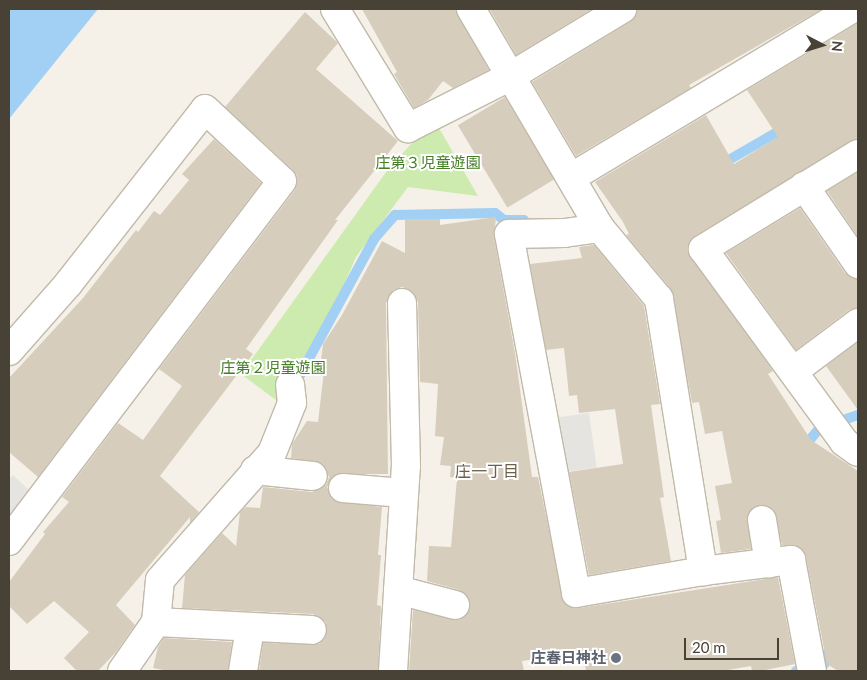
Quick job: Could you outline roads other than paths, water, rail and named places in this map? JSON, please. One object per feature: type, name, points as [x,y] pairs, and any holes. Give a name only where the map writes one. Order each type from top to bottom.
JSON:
[{"type":"street","points":[[335,9],[408,128],[511,76],[622,9]]},
{"type":"street","points":[[471,9],[572,177],[600,228],[659,299],[703,571]]},
{"type":"street","points":[[572,177],[852,9]]},
{"type":"street","points":[[9,351],[68,284],[205,109],[282,181],[9,541]]},
{"type":"street","points":[[858,154],[703,249],[794,370],[844,442],[858,452]]},
{"type":"street","points":[[804,186],[858,264]]},
{"type":"street","points":[[600,228],[564,233],[509,234],[576,593],[703,571],[791,560],[810,659]]},
{"type":"street","points":[[393,671],[406,466],[402,304]]},
{"type":"street","points":[[794,370],[858,323]]},
{"type":"street","points":[[122,671],[156,622],[160,580],[255,470],[272,453],[291,394]]},
{"type":"street","points":[[255,470],[313,476]]},
{"type":"street","points":[[343,488],[403,493]]},
{"type":"street","points":[[762,520],[769,563]]},
{"type":"street","points":[[398,590],[455,606]]},
{"type":"street","points":[[156,622],[312,630]]},
{"type":"street","points":[[243,671],[250,628]]},
{"type":"water","points":[[9,9],[98,9],[9,119]]},
{"type":"waterway","points":[[720,165],[786,127]]},
{"type":"waterway","points":[[294,386],[374,239],[395,215],[495,213],[504,220],[524,220]]},
{"type":"waterway","points":[[803,448],[820,428],[858,415]]},
{"type":"waterway","points":[[796,671],[824,664],[830,647]]},
{"type":"place","name":"庄春日神社","points":[[616,658]]},
{"type":"district","name":"庄一丁目","points":[[487,471]]},
{"type":"park label","name":"庄第３児童遊園","points":[[428,163]]},
{"type":"park label","name":"庄第２児童遊園","points":[[273,368]]}]
